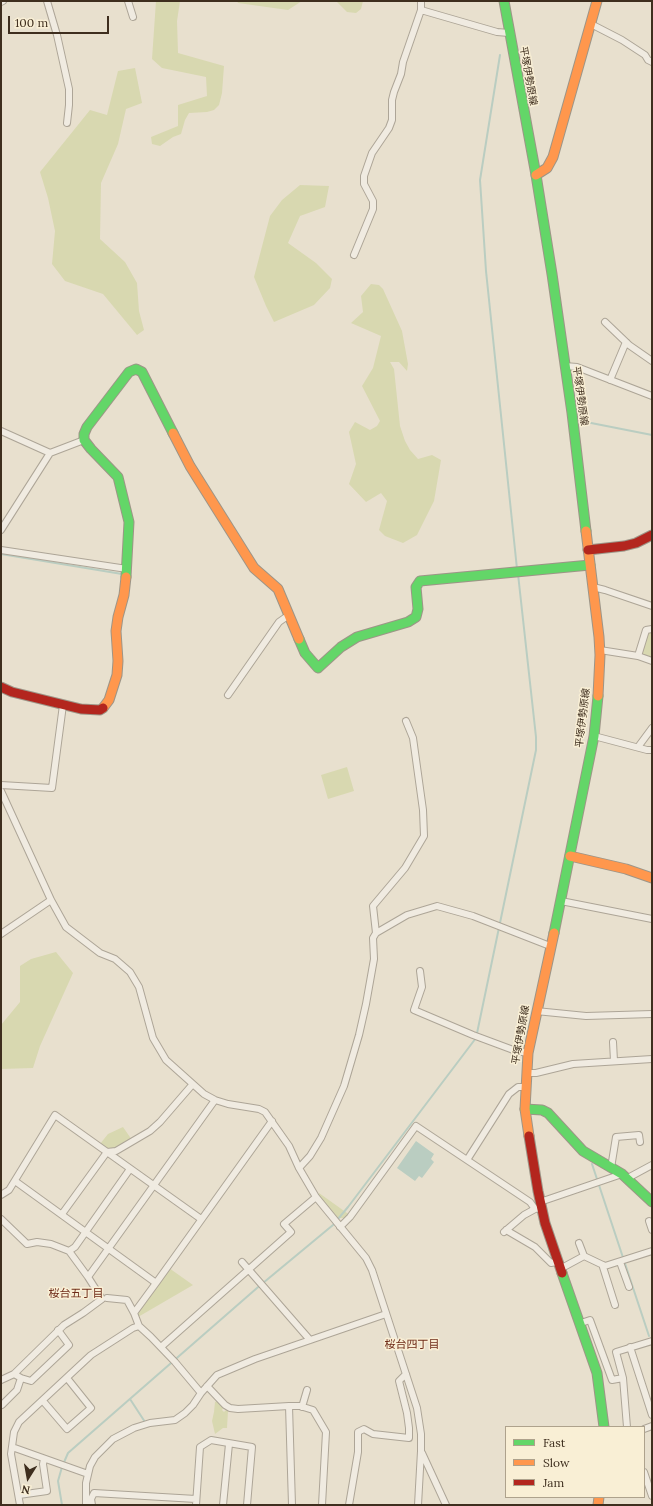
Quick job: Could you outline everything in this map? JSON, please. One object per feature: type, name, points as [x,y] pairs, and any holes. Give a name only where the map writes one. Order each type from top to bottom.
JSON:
[{"type":"street","points":[[47,1],[57,35],[69,88],[69,105],[66,123]]},
{"type":"street","points":[[128,1],[133,17]]},
{"type":"street","points":[[354,255],[373,209],[373,201],[364,184],[364,176],[372,153],[389,128],[392,120],[392,100],[421,10],[421,1]]},
{"type":"street","name":"平塚伊勢原線","points":[[504,1],[536,175],[565,366],[600,650],[599,687],[594,736],[561,901],[550,946],[528,1053],[525,1109],[539,1206],[559,1266],[581,1323],[597,1373],[604,1426]]},
{"type":"street","points":[[536,175],[547,168],[556,151],[597,1]]},
{"type":"street","points":[[421,10],[496,32],[509,33]]},
{"type":"street","points":[[591,24],[622,40],[645,55],[648,60],[652,62]]},
{"type":"street","points":[[605,322],[626,342],[652,361]]},
{"type":"street","points":[[610,380],[626,342]]},
{"type":"street","points":[[565,366],[577,367],[652,396]]},
{"type":"street","points":[[1,686],[12,692],[81,709],[100,710],[106,707],[109,700],[117,675],[118,661],[116,630],[124,594],[127,569],[128,522],[118,478],[84,440],[84,434],[86,427],[129,372],[136,369],[142,372],[190,466],[254,568],[278,590],[305,653],[318,668],[341,648],[357,637],[408,622],[416,617],[418,609],[416,587],[420,582],[590,564]]},
{"type":"street","points":[[1,431],[50,453]]},
{"type":"street","points":[[1,530],[50,453],[84,440]]},
{"type":"street","points":[[588,550],[630,545],[652,535]]},
{"type":"street","points":[[1,550],[127,569]]},
{"type":"street","points":[[593,587],[652,606]]},
{"type":"street","points":[[228,695],[279,622],[289,615]]},
{"type":"street","points":[[638,656],[646,630],[652,629]]},
{"type":"street","points":[[600,650],[638,656],[652,661]]},
{"type":"street","points":[[1,785],[52,788],[63,705]]},
{"type":"street","points":[[376,933],[373,906],[405,868],[424,836],[424,810],[413,738],[406,721]]},
{"type":"street","points":[[638,748],[652,728]]},
{"type":"street","points":[[594,736],[638,748],[652,750]]},
{"type":"street","points":[[1,791],[66,927],[100,953],[115,959],[130,972],[139,987],[153,1038],[158,1049],[166,1060],[186,1077],[192,1085],[215,1100],[228,1104],[259,1109],[265,1112],[290,1146],[299,1168],[316,1197],[366,1258],[372,1270],[417,1408],[421,1434],[418,1505]]},
{"type":"street","points":[[570,856],[614,865],[652,878]]},
{"type":"street","points":[[1,934],[52,900]]},
{"type":"street","points":[[561,901],[652,919]]},
{"type":"street","points":[[299,1168],[310,1156],[321,1138],[344,1086],[359,1035],[366,1004],[374,959],[373,938],[376,933],[407,915],[437,906],[473,916],[550,946]]},
{"type":"street","points":[[420,970],[422,987],[414,1010],[473,1035],[528,1053]]},
{"type":"street","points":[[536,1011],[586,1016],[652,1014]]},
{"type":"street","points":[[613,1042],[614,1061]]},
{"type":"street","points":[[526,1073],[536,1073],[573,1064],[652,1058]]},
{"type":"street","points":[[62,1214],[107,1152],[116,1151],[150,1131],[160,1122],[192,1085]]},
{"type":"street","points":[[467,1160],[509,1094],[518,1087],[525,1087]]},
{"type":"street","points":[[88,1277],[215,1100]]},
{"type":"street","points":[[525,1109],[542,1110],[548,1113],[583,1151],[612,1168],[652,1202]]},
{"type":"street","points":[[1,1195],[9,1190],[55,1115],[201,1219]]},
{"type":"street","points":[[134,1313],[272,1121]]},
{"type":"street","points":[[340,1227],[350,1217],[416,1126],[530,1202],[539,1206]]},
{"type":"street","points":[[612,1168],[616,1137],[640,1136]]},
{"type":"street","points":[[584,1256],[559,1266],[551,1263],[535,1247],[505,1231],[524,1215],[539,1206],[624,1177],[652,1165]]},
{"type":"street","points":[[69,1252],[75,1247],[130,1169]]},
{"type":"street","points":[[15,1181],[156,1283]]},
{"type":"street","points":[[161,1347],[291,1232],[284,1224],[316,1197]]},
{"type":"street","points":[[1,1219],[27,1244],[37,1242],[51,1244],[69,1252],[102,1299],[58,1330],[14,1374],[1,1380]]},
{"type":"street","points":[[649,1220],[652,1230]]},
{"type":"street","points":[[579,1243],[584,1256],[605,1266],[652,1251]]},
{"type":"street","points":[[242,1262],[310,1340]]},
{"type":"street","points":[[620,1262],[630,1287]]},
{"type":"street","points":[[603,1265],[615,1304]]},
{"type":"street","points":[[107,1298],[127,1300],[139,1326],[161,1347],[201,1393]]},
{"type":"street","points":[[86,1505],[86,1483],[90,1466],[95,1457],[113,1439],[134,1428],[150,1423],[175,1420],[193,1405],[201,1393],[217,1375],[255,1359],[386,1314]]},
{"type":"street","points":[[581,1323],[590,1320],[612,1380],[622,1378]]},
{"type":"street","points":[[20,1505],[11,1454],[14,1432],[19,1422],[91,1355],[133,1328],[139,1326]]},
{"type":"street","points":[[14,1374],[31,1381],[69,1345],[58,1330]]},
{"type":"street","points":[[627,1426],[622,1378],[616,1352],[652,1341]]},
{"type":"street","points":[[630,1348],[652,1415]]},
{"type":"street","points":[[349,1505],[358,1452],[358,1432],[364,1429],[374,1434],[409,1438],[410,1428],[398,1381],[406,1374]]},
{"type":"street","points":[[2,1405],[17,1390],[21,1378]]},
{"type":"street","points":[[43,1401],[67,1429],[91,1408],[67,1378]]},
{"type":"street","points":[[207,1386],[225,1405],[230,1408],[238,1409],[289,1406],[302,1407],[312,1410],[326,1432],[322,1505]]},
{"type":"street","points":[[302,1407],[307,1390]]},
{"type":"street","points":[[289,1406],[292,1505]]},
{"type":"street","points":[[92,1505],[91,1498],[94,1493],[196,1502],[200,1447],[211,1440],[252,1448],[246,1505]]},
{"type":"street","points":[[224,1505],[229,1444]]},
{"type":"street","points":[[12,1447],[88,1474]]},
{"type":"street","points":[[421,1451],[446,1505]]},
{"type":"street","points":[[19,1495],[47,1491],[43,1464],[44,1458]]},
{"type":"street","points":[[645,1474],[651,1487],[652,1496]]},
{"type":"green space","points":[[156,1],[180,1],[177,21],[178,53],[224,66],[222,93],[219,105],[214,110],[207,112],[189,113],[185,120],[181,134],[173,137],[160,146],[152,144],[151,137],[178,126],[178,105],[207,96],[206,77],[162,68],[152,59]]},
{"type":"green space","points":[[237,1],[302,1],[288,10],[238,3]]},
{"type":"green space","points":[[336,1],[363,1],[361,9],[356,13],[347,12]]},
{"type":"green space","points":[[135,68],[142,103],[126,109],[118,144],[101,183],[100,239],[125,262],[137,283],[139,311],[144,330],[137,335],[103,294],[65,281],[52,264],[55,231],[48,198],[40,172],[90,110],[107,115],[118,71]]},
{"type":"green space","points":[[300,185],[329,186],[325,207],[300,216],[288,243],[316,263],[332,279],[330,288],[314,305],[274,322],[254,277],[270,216],[282,200]]},
{"type":"green space","points":[[371,284],[379,285],[383,289],[402,331],[408,364],[407,371],[399,362],[390,362],[394,369],[400,426],[405,441],[410,450],[418,459],[432,455],[441,460],[434,501],[417,535],[403,543],[385,536],[379,530],[387,501],[381,493],[366,502],[349,484],[356,464],[349,432],[355,422],[370,430],[377,426],[380,421],[362,386],[373,368],[381,336],[351,323],[363,312],[361,296]]},
{"type":"green space","points":[[647,632],[652,632],[652,659],[643,656],[641,653]]},
{"type":"green space","points":[[347,767],[354,791],[328,799],[321,775]]},
{"type":"green space","points":[[56,952],[73,973],[40,1046],[33,1068],[1,1069],[1,1025],[20,1002],[20,966],[31,959]]},
{"type":"green space","points":[[123,1127],[132,1140],[118,1148],[109,1149],[100,1144],[108,1134]]},
{"type":"green space","points":[[319,1193],[350,1214],[346,1218],[336,1218]]},
{"type":"green space","points":[[169,1268],[193,1285],[138,1317],[135,1314]]},
{"type":"green space","points":[[217,1401],[223,1408],[222,1410],[224,1412],[226,1410],[228,1411],[227,1428],[223,1428],[215,1434],[212,1421],[215,1402]]},
{"type":"shaded area","points":[[416,1141],[434,1154],[431,1159],[434,1162],[422,1178],[419,1176],[415,1181],[397,1168]]},
{"type":"waterway","points":[[500,55],[480,180],[486,271],[517,569]]},
{"type":"waterway","points":[[581,421],[652,435]]},
{"type":"waterway","points":[[1,554],[122,574]]},
{"type":"waterway","points":[[62,1505],[58,1481],[68,1453],[257,1288],[333,1225],[476,1038],[536,750],[536,737],[518,574]]},
{"type":"waterway","points":[[592,1164],[649,1336]]},
{"type":"waterway","points":[[130,1399],[145,1422]]},
{"type":"traffic: fast","points":[[504,1],[536,175],[552,274],[572,413],[586,531]]},
{"type":"traffic: fast","points":[[126,577],[129,522],[118,477],[91,449],[84,440],[84,434],[87,427],[129,372],[136,369],[142,372],[173,433]]},
{"type":"traffic: fast","points":[[299,639],[305,653],[318,668],[341,647],[357,637],[408,622],[416,617],[418,609],[416,587],[420,581],[590,565]]},
{"type":"traffic: fast","points":[[554,933],[594,736],[598,696]]},
{"type":"traffic: fast","points":[[525,1109],[542,1110],[548,1113],[583,1151],[622,1174],[652,1202]]},
{"type":"traffic: fast","points":[[562,1273],[597,1373],[604,1426]]},
{"type":"traffic: slow","points":[[536,175],[547,168],[553,157],[597,1]]},
{"type":"traffic: slow","points":[[173,433],[190,466],[254,568],[278,589],[299,639]]},
{"type":"traffic: slow","points":[[586,531],[599,637],[600,655],[598,696]]},
{"type":"traffic: slow","points":[[103,708],[109,700],[117,675],[118,661],[116,631],[124,595],[126,577]]},
{"type":"traffic: slow","points":[[570,856],[626,869],[652,878]]},
{"type":"traffic: slow","points":[[529,1136],[525,1109],[528,1053],[554,933]]},
{"type":"traffic: slow","points":[[598,1505],[599,1498]]},
{"type":"traffic: jam","points":[[588,550],[624,546],[636,543],[652,535]]},
{"type":"traffic: jam","points":[[1,687],[12,692],[81,709],[100,710],[103,708]]},
{"type":"traffic: jam","points":[[529,1136],[545,1223],[562,1273]]},
{"type":"district","name":"桜台五丁目","points":[[76,1294]]},
{"type":"district","name":"桜台四丁目","points":[[412,1345]]}]
